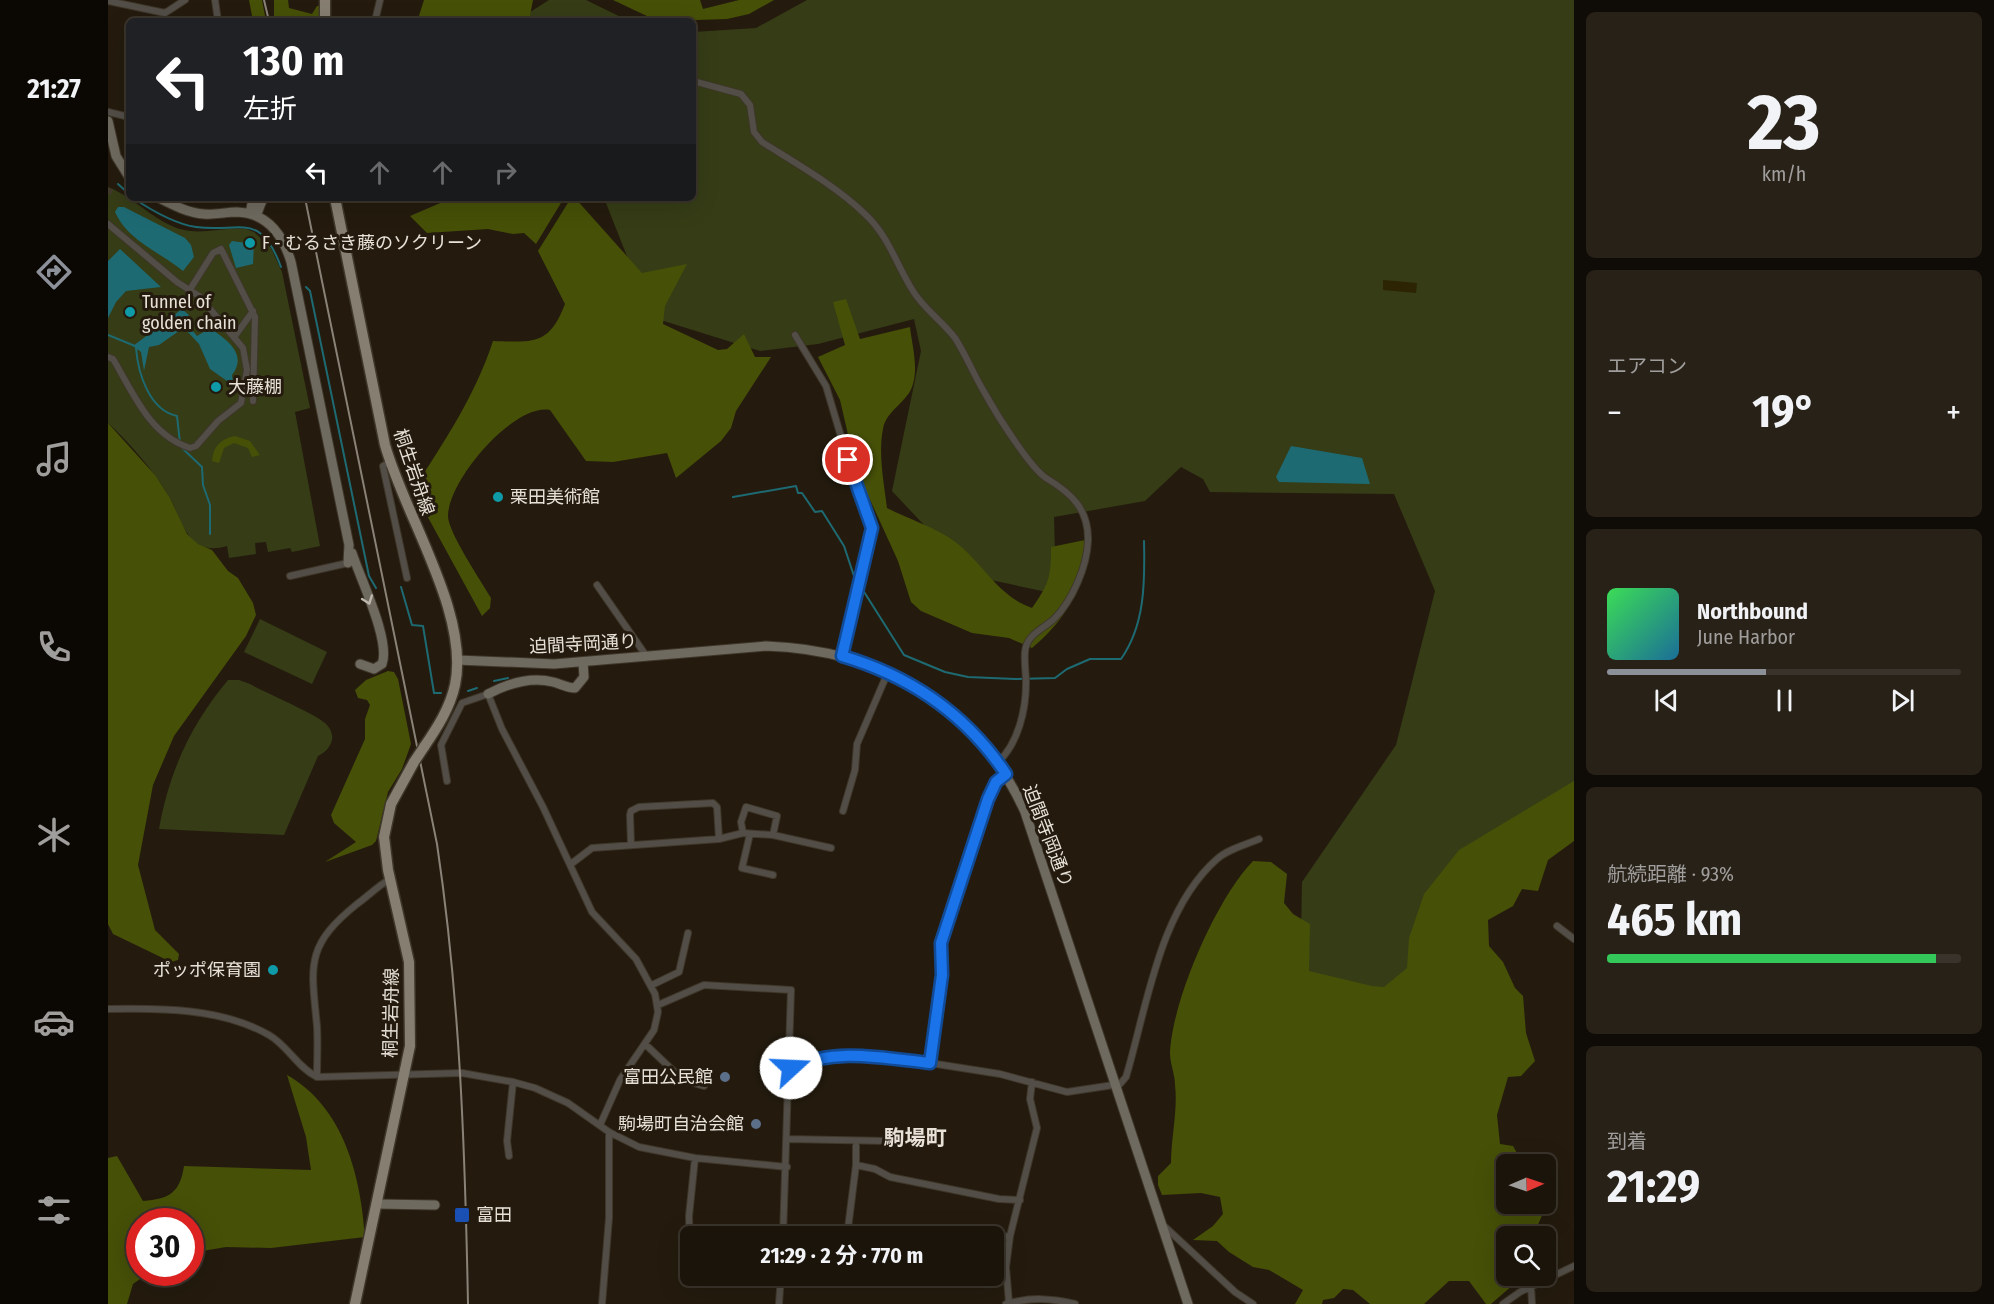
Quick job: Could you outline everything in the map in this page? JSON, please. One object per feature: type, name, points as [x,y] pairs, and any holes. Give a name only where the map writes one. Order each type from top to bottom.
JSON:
[{"type":"main road","points":[[325,0],[325,18]]},
{"type":"main road","name":"桐生岩舟線","points":[[336,201],[374,398],[390,462],[453,620],[457,660],[452,696],[442,719],[394,797],[385,822],[385,850],[411,979],[411,1029],[406,1073],[355,1304]]},
{"type":"street","points":[[108,1],[165,13],[185,0]]},
{"type":"street","points":[[215,0],[218,18]]},
{"type":"street","points":[[376,18],[380,0]]},
{"type":"street","points":[[696,82],[741,94],[750,105],[754,132],[762,142],[838,193],[865,214],[887,238],[892,256],[903,269],[912,289],[953,336],[995,411],[1026,457],[1045,477],[1058,483],[1071,494],[1085,517],[1088,542],[1086,560],[1063,608],[1028,641],[1025,651],[1026,698],[1022,716],[1013,742],[998,762]]},
{"type":"street","points":[[108,112],[126,116]]},
{"type":"street","points":[[108,121],[116,156],[126,172]]},
{"type":"street","points":[[166,201],[183,209],[203,214],[253,215],[281,235],[288,253],[350,558],[348,563],[290,576]]},
{"type":"street","points":[[253,201],[253,215]]},
{"type":"street","points":[[253,215],[261,201]]},
{"type":"street","points":[[108,224],[189,291],[199,296],[236,336],[246,358],[244,398],[232,412],[209,430],[196,446],[190,448],[158,428],[138,405],[113,359],[108,357]]},
{"type":"street","points":[[189,291],[213,254],[221,249],[253,311],[255,403],[244,398]]},
{"type":"street","points":[[236,336],[253,311]]},
{"type":"street","points":[[795,336],[826,386],[853,477],[872,528],[842,656]]},
{"type":"street","points":[[390,462],[383,466],[407,578]]},
{"type":"street","points":[[349,545],[377,624],[384,656],[382,664],[374,669],[360,664]]},
{"type":"street","points":[[597,585],[647,657]]},
{"type":"street","name":"迫間寺岡通り","points":[[457,660],[521,664],[583,662],[766,646],[815,650],[842,656],[888,672],[926,693],[956,716],[1006,774],[1032,832],[1188,1304]]},
{"type":"street","points":[[447,781],[441,746],[462,703],[508,685],[525,681],[548,681],[575,688],[584,677],[583,662]]},
{"type":"street","points":[[843,811],[855,770],[857,744],[888,672]]},
{"type":"street","points":[[488,693],[502,729],[571,864],[592,912],[636,959],[652,985],[658,1005],[656,1024],[620,1080],[600,1125]]},
{"type":"street","points":[[930,1063],[942,975],[941,943],[988,799],[996,782],[1006,774]]},
{"type":"street","points":[[631,845],[630,814],[639,807],[713,803],[717,807],[719,839]]},
{"type":"street","points":[[773,835],[777,816],[746,807],[741,822],[746,833],[742,868],[773,875]]},
{"type":"street","points":[[571,864],[592,848],[719,839],[746,833],[773,835],[831,848]]},
{"type":"street","points":[[791,1068],[811,1059],[852,1054],[1000,1074],[1067,1092],[1117,1086],[1126,1077],[1166,939],[1189,894],[1218,858],[1258,839]]},
{"type":"street","points":[[317,1077],[317,1028],[312,970],[315,955],[324,936],[349,911],[390,879]]},
{"type":"street","points":[[1557,926],[1574,939]]},
{"type":"street","points":[[652,985],[679,972],[688,933]]},
{"type":"street","points":[[658,1005],[704,985],[791,990],[791,1068],[784,1226]]},
{"type":"street","points":[[108,1009],[170,1008],[251,1026],[272,1037],[305,1071],[317,1077],[462,1073],[536,1088],[568,1103],[609,1132],[639,1147],[695,1158],[787,1167]]},
{"type":"street","points":[[645,1044],[682,1080],[704,1086]]},
{"type":"street","points":[[1032,1082],[1030,1099],[1037,1128],[1010,1236],[1006,1267],[1008,1303],[1030,1298],[1048,1298],[1075,1304]]},
{"type":"street","points":[[509,1156],[507,1141],[513,1083]]},
{"type":"street","points":[[602,1304],[609,1218],[609,1132]]},
{"type":"street","points":[[788,1139],[935,1142]]},
{"type":"street","points":[[848,1226],[856,1165],[856,1142]]},
{"type":"street","points":[[689,1226],[695,1158]]},
{"type":"street","points":[[856,1165],[875,1168],[890,1177],[999,1199],[1020,1200]]},
{"type":"street","points":[[377,1204],[435,1206]]},
{"type":"street","points":[[1162,1224],[1229,1287],[1253,1304]]},
{"type":"street","points":[[1004,1237],[1010,1236]]},
{"type":"street","points":[[1556,1274],[1574,1266]]},
{"type":"street","points":[[779,1304],[780,1286]]},
{"type":"street","points":[[1503,1304],[1531,1286],[1532,1304]]},
{"type":"green space","points":[[249,0],[262,0],[265,18],[252,18]]},
{"type":"green space","points":[[274,0],[288,0],[289,8],[312,14],[317,6],[320,6],[320,18],[274,18]]},
{"type":"green space","points":[[424,0],[533,0],[530,18],[418,18]]},
{"type":"green space","points":[[549,0],[586,0],[623,18],[521,18]]},
{"type":"green space","points":[[613,0],[700,0],[703,9],[739,0],[774,0],[749,14],[727,19],[696,20],[696,18],[649,17]]},
{"type":"green space","points":[[807,0],[1574,0],[1574,839],[1485,891],[1440,1020],[1300,988],[1302,882],[1396,745],[1435,591],[1394,494],[1210,492],[1203,479],[1181,467],[1145,501],[1054,517],[1056,594],[972,576],[892,491],[921,351],[914,319],[818,344],[760,351],[651,317],[605,201],[696,201],[696,32],[756,28]]},
{"type":"green space","points":[[108,187],[126,197],[126,201],[132,201],[179,229],[197,231],[246,229],[254,232],[271,248],[282,272],[310,408],[295,412],[320,546],[292,552],[290,548],[268,552],[266,542],[255,543],[256,554],[229,558],[227,546],[212,548],[196,543],[187,533],[155,476],[133,448],[108,423]]},
{"type":"green space","points":[[445,201],[562,201],[536,244],[524,233],[513,234],[488,229],[427,233],[410,216]]},
{"type":"green space","points":[[569,201],[578,201],[642,273],[687,264],[665,306],[663,324],[718,350],[727,349],[744,334],[755,357],[771,357],[736,411],[731,428],[721,441],[676,478],[667,453],[613,462],[586,461],[550,410],[535,411],[502,431],[471,465],[459,483],[451,501],[448,516],[453,533],[491,598],[490,608],[482,616],[413,490],[468,400],[493,341],[519,342],[538,339],[553,328],[559,318],[565,304],[538,251]]},
{"type":"green space","points":[[846,299],[860,339],[910,327],[915,365],[914,380],[909,393],[888,417],[883,429],[882,468],[887,508],[947,536],[964,549],[1009,595],[1032,608],[1048,580],[1051,547],[1085,540],[1080,573],[1065,613],[1032,648],[1009,638],[972,633],[921,611],[911,602],[898,561],[856,469],[840,400],[818,357],[845,345],[833,302]]},
{"type":"green space","points":[[108,423],[155,475],[170,498],[187,534],[198,544],[212,550],[228,571],[238,578],[253,603],[256,615],[246,636],[174,736],[153,785],[138,865],[155,930],[179,954],[178,960],[171,962],[113,934],[108,924]]},
{"type":"green space","points":[[235,436],[250,441],[260,455],[252,457],[248,448],[234,443],[224,448],[219,463],[212,461],[214,451],[219,444]]},
{"type":"green space","points":[[260,619],[327,652],[312,684],[244,652]]},
{"type":"green space","points":[[388,671],[394,672],[398,679],[411,744],[402,769],[388,792],[376,841],[372,845],[325,862],[356,842],[334,823],[331,815],[365,739],[365,719],[370,705],[367,700],[358,698],[355,690],[366,680]]},
{"type":"green space","points":[[228,680],[239,680],[250,684],[301,709],[325,723],[331,732],[330,746],[318,756],[284,835],[159,829],[175,768],[183,750],[203,714]]},
{"type":"green space","points":[[1574,781],[1574,841],[1548,860],[1538,891],[1522,889],[1513,906],[1488,920],[1489,946],[1503,962],[1515,988],[1523,996],[1526,1033],[1535,1061],[1521,1076],[1508,1077],[1497,1115],[1500,1144],[1513,1146],[1517,1154],[1496,1154],[1496,1214],[1543,1214],[1537,1226],[1496,1226],[1496,1286],[1512,1286],[1491,1304],[1486,1304],[1469,1281],[1449,1281],[1424,1304],[1370,1304],[1353,1290],[1343,1289],[1334,1298],[1323,1300],[1322,1304],[1295,1304],[1303,1290],[1269,1270],[1253,1267],[1229,1252],[1217,1241],[1193,1240],[1213,1226],[1223,1214],[1220,1197],[1201,1193],[1162,1195],[1158,1185],[1158,1176],[1171,1163],[1176,1104],[1170,1053],[1173,1031],[1187,979],[1211,925],[1239,878],[1253,861],[1271,862],[1287,874],[1284,903],[1293,914],[1310,924],[1309,971],[1384,987],[1407,968],[1409,938],[1424,894],[1459,850]]},
{"type":"green space","points":[[287,1075],[307,1089],[323,1105],[336,1124],[354,1168],[365,1237],[271,1248],[226,1247],[204,1251],[204,1208],[126,1208],[126,1286],[132,1286],[127,1304],[108,1304],[108,1158],[117,1156],[143,1201],[172,1193],[180,1183],[184,1166],[311,1170],[306,1137]]},
{"type":"sand","points":[[1383,280],[1417,283],[1416,293],[1383,290]]},
{"type":"water","points":[[118,207],[124,207],[185,238],[191,245],[194,257],[183,271],[128,231],[115,212]]},
{"type":"water","points":[[232,241],[254,244],[253,264],[236,268],[229,245]]},
{"type":"water","points":[[120,249],[161,287],[126,291],[116,302],[108,318],[108,261]]},
{"type":"water","points":[[182,309],[189,315],[184,320],[197,336],[210,328],[223,337],[237,354],[238,360],[232,375],[235,395],[227,381],[210,369],[199,344],[187,331],[179,331],[159,345],[149,347],[144,371],[141,352],[133,346]]},
{"type":"water","points":[[1291,446],[1362,458],[1370,484],[1279,482],[1276,477]]},
{"type":"waterway","points":[[118,184],[126,191]]},
{"type":"waterway","points":[[138,201],[179,223],[196,227],[237,227],[257,231],[273,249],[281,267]]},
{"type":"waterway","points":[[306,287],[310,291],[369,576],[376,588]]},
{"type":"waterway","points":[[108,335],[135,346]]},
{"type":"waterway","points":[[136,348],[142,379],[152,398],[167,412],[177,416],[180,443]]},
{"type":"waterway","points":[[182,448],[202,467],[203,485],[210,505],[210,534]]},
{"type":"waterway","points":[[733,497],[796,486],[798,493],[802,493],[815,512],[822,511],[844,546],[854,576],[904,655],[945,672],[968,677],[1055,678],[1067,669],[1090,659],[1121,659],[1135,632],[1142,603],[1144,541]]},
{"type":"waterway","points":[[401,587],[412,625],[423,626],[434,693],[441,693]]},
{"type":"waterway","points":[[494,681],[508,678]]},
{"type":"waterway","points":[[468,691],[477,688]]},
{"type":"tunnel","points":[[108,194],[111,188]]},
{"type":"railway","points":[[264,0],[268,18]]},
{"type":"railway","points":[[306,201],[437,844],[451,959],[460,1074],[468,1304]]},
{"type":"place","name":"F - むるさき藤のソクリーン","points":[[250,243]]},
{"type":"place","name":"Tunnel of golden chain","points":[[130,312]]},
{"type":"place","name":"大藤棚","points":[[216,387]]},
{"type":"place","name":"栗田美術館","points":[[498,497]]},
{"type":"place","name":"ポッポ保育園","points":[[273,970]]},
{"type":"place","name":"富田公民館","points":[[725,1077]]},
{"type":"place","name":"駒場町自治会館","points":[[756,1124]]},
{"type":"place","name":"富田","points":[[462,1215]]},
{"type":"district","name":"駒場町","points":[[915,1138]]},
{"type":"route","points":[[791,1068],[811,1059],[852,1054],[930,1063],[942,975],[941,943],[988,799],[996,782],[1006,774],[970,729],[937,700],[913,684],[888,672],[865,662],[842,656],[872,528],[848,460]]}]
